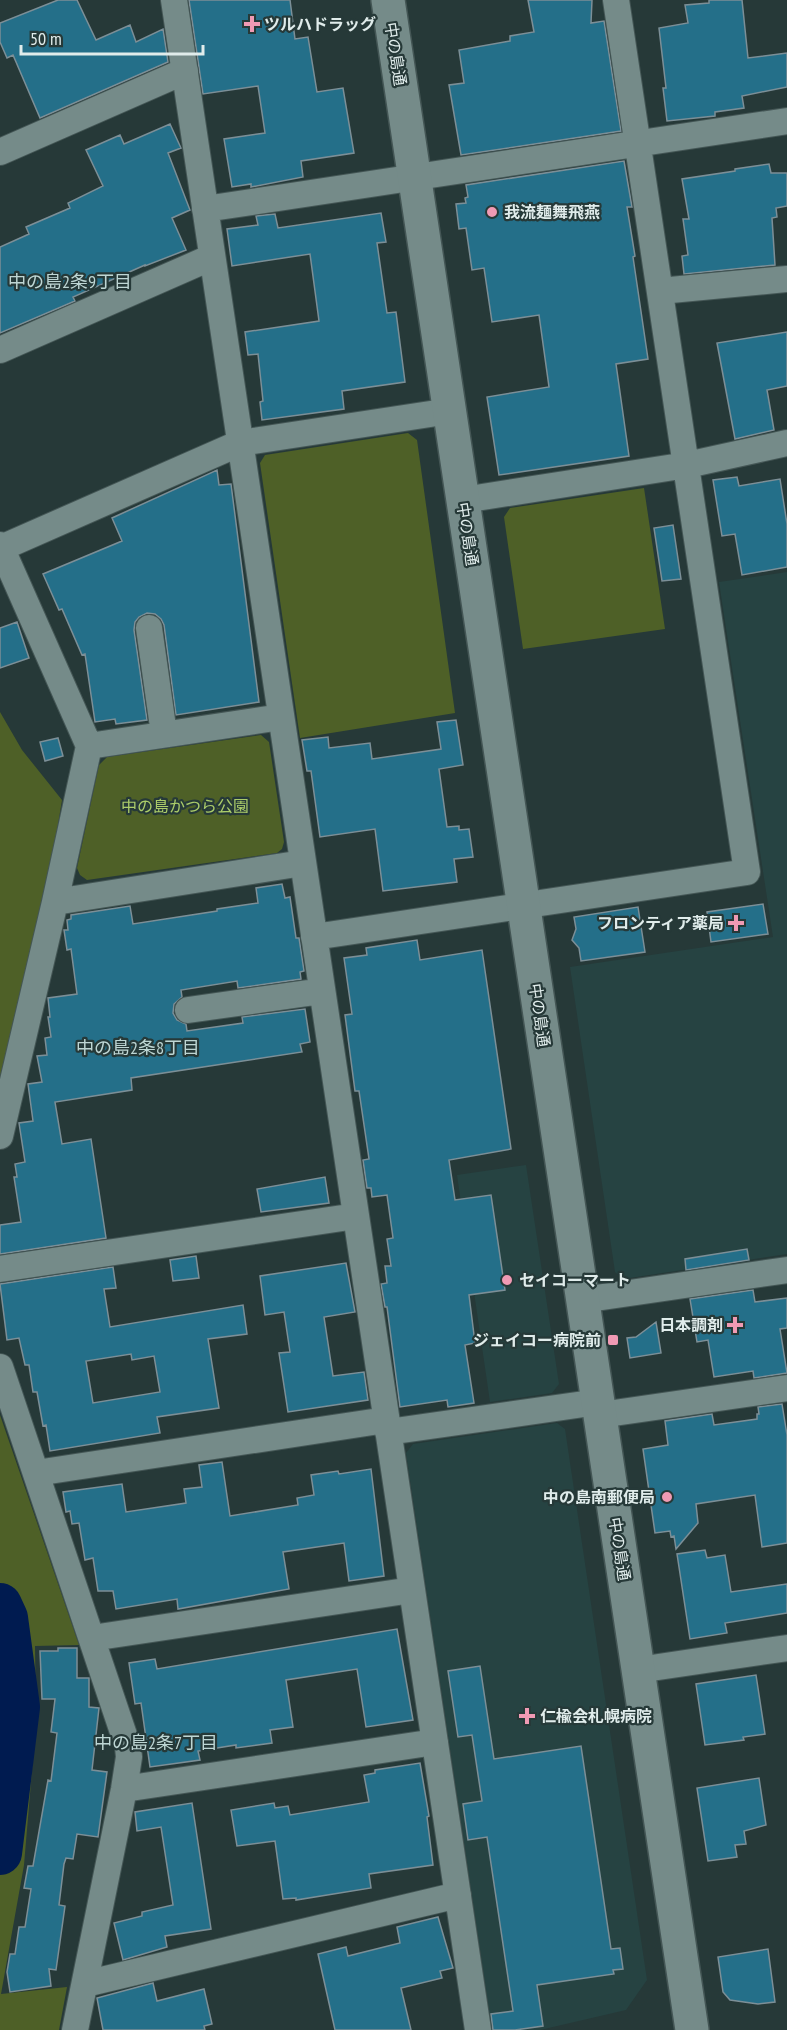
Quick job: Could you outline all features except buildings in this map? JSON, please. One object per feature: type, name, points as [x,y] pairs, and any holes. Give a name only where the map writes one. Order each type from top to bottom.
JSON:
[{"type":"street","points":[[174,0],[478,2030]]},
{"type":"street","name":"中の島通","points":[[388,0],[692,2030]]},
{"type":"street","points":[[314,937],[747,872],[616,0]]},
{"type":"street","points":[[0,152],[185,71]]},
{"type":"street","points":[[205,209],[787,121]]},
{"type":"street","points":[[0,350],[212,257]]},
{"type":"street","points":[[660,291],[787,279]]},
{"type":"street","points":[[0,1136],[89,746],[1,546],[240,443],[450,411]]},
{"type":"street","points":[[463,500],[687,465],[787,443]]},
{"type":"street","points":[[149,628],[164,734]]},
{"type":"street","points":[[89,746],[281,717]]},
{"type":"street","points":[[55,902],[303,862]]},
{"type":"street","points":[[188,1010],[322,991]]},
{"type":"street","points":[[0,1269],[356,1216]]},
{"type":"street","points":[[582,1300],[787,1270]]},
{"type":"street","points":[[0,1367],[128,1747],[129,1757],[124,1789],[75,2030]]},
{"type":"street","points":[[36,1473],[387,1426],[599,1409],[787,1388]]},
{"type":"street","points":[[92,1638],[412,1590]]},
{"type":"street","points":[[638,1670],[787,1648]]},
{"type":"street","points":[[124,1789],[435,1742]]},
{"type":"street","points":[[85,1984],[458,1895]]},
{"type":"shaded area","points":[[787,572],[787,1254],[623,1279],[615,1272],[570,967],[773,937],[719,582]]},
{"type":"shaded area","name":"セイコーマート","points":[[526,1165],[559,1384],[552,1393],[490,1402],[457,1175]]},
{"type":"shaded area","name":"仁楡会札幌病院","points":[[557,1423],[565,1429],[647,1980],[626,2010],[540,2030],[492,2030],[406,1453],[413,1444]]},
{"type":"green space","points":[[408,433],[417,440],[455,713],[300,738],[260,463],[265,455]]},
{"type":"green space","points":[[644,488],[665,629],[523,649],[504,517],[510,508]]},
{"type":"green space","points":[[0,712],[22,750],[62,800],[34,971],[0,1110]]},
{"type":"green space","name":"中の島かつら公園","points":[[261,735],[269,742],[284,842],[282,849],[277,853],[87,880],[80,875],[77,868],[99,765],[107,757]]},
{"type":"green space","points":[[0,1415],[79,1645],[35,1646],[36,1723],[24,1865],[1,1994],[67,1987],[59,2030],[0,2030]]},
{"type":"waterway","points":[[0,1605],[6,1618],[18,1707],[0,1853]]},
{"type":"place","name":"ツルハドラッグ","points":[[252,24]]},
{"type":"place","name":"我流麺舞飛燕","points":[[492,212]]},
{"type":"place","name":"フロンティア薬局","points":[[736,923]]},
{"type":"place","name":"セイコーマート","points":[[507,1280]]},
{"type":"place","name":"日本調剤","points":[[735,1325]]},
{"type":"place","name":"ジェイコー病院前","points":[[613,1340]]},
{"type":"place","name":"中の島南郵便局","points":[[667,1497]]},
{"type":"place","name":"仁楡会札幌病院","points":[[527,1716]]},
{"type":"district","name":"中の島2条9丁目","points":[[70,281]]},
{"type":"district","name":"中の島2条8丁目","points":[[138,1047]]},
{"type":"district","name":"中の島2条7丁目","points":[[156,1742]]}]
